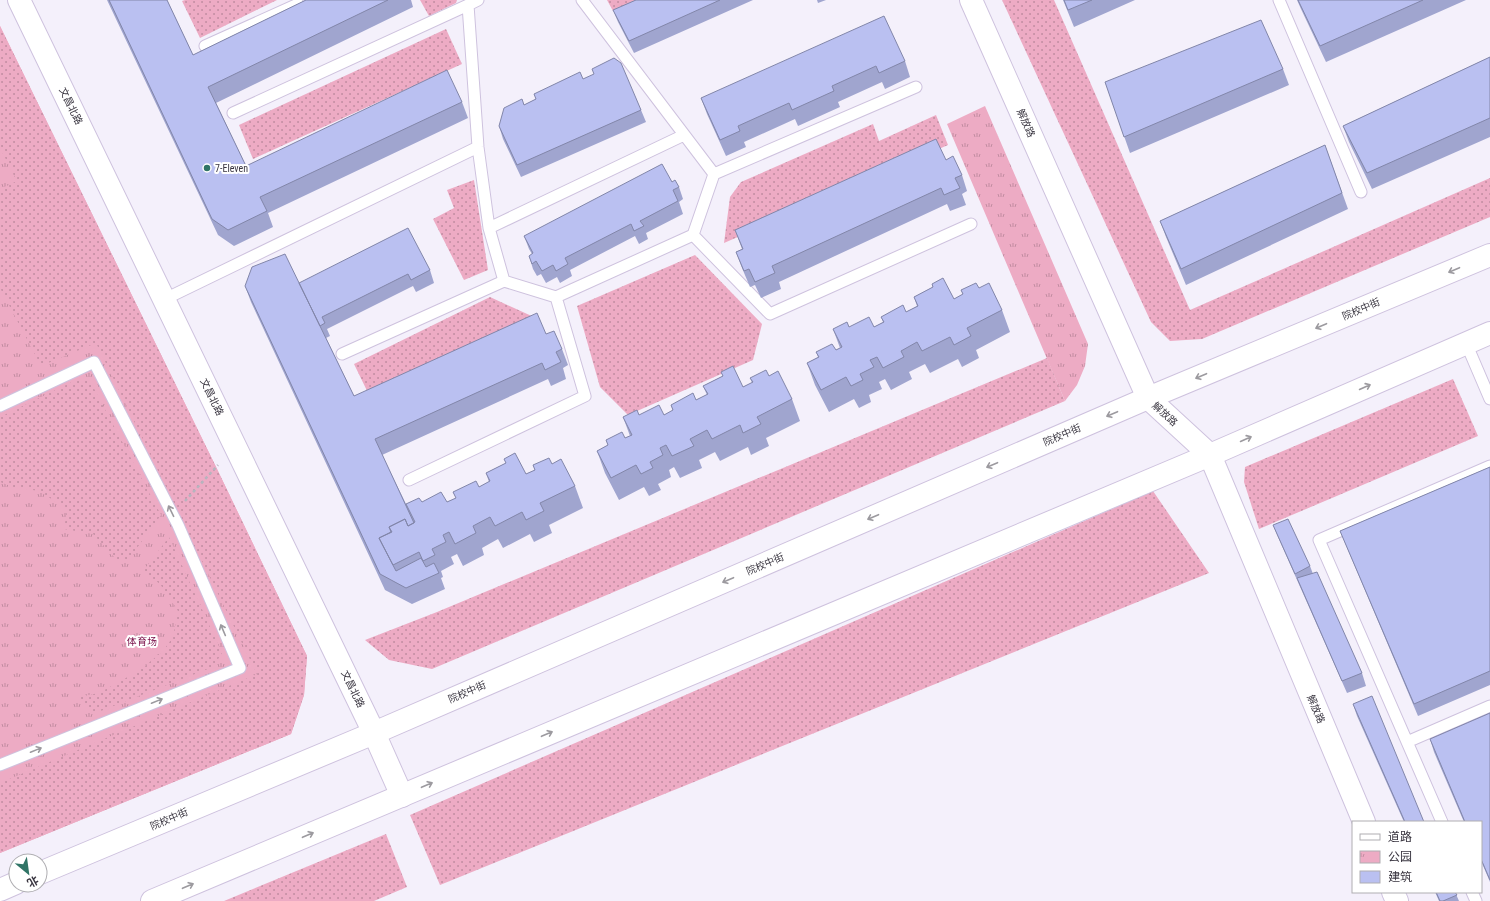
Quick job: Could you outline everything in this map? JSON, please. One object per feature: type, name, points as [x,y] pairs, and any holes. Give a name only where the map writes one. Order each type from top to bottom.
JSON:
[{"type":"main road","name":"文昌北路","points":[[19,0],[374,733],[402,796]]},
{"type":"main road","name":"解放路","points":[[971,0],[1148,398],[1210,455],[1364,821]]},
{"type":"main road","name":"院校中街","points":[[48,870],[374,733],[1148,398],[1490,255]]},
{"type":"main road","points":[[152,901],[1210,455],[1490,333]]},
{"type":"lane","points":[[233,113],[478,0]]},
{"type":"lane","points":[[582,0],[714,174]]},
{"type":"lane","points":[[1279,0],[1361,192]]},
{"type":"lane","points":[[205,46],[300,1]]},
{"type":"lane","points":[[468,5],[478,147],[488,228],[504,281]]},
{"type":"lane","points":[[342,354],[504,281],[556,298],[693,235],[714,174],[916,87]]},
{"type":"lane","points":[[488,228],[684,135]]},
{"type":"lane","points":[[165,299],[478,147]]},
{"type":"lane","points":[[693,235],[770,314],[971,224]]},
{"type":"lane","points":[[409,480],[585,396],[556,298]]},
{"type":"lane","points":[[1466,343],[1490,399]]},
{"type":"lane","points":[[0,406],[94,362],[173,514],[240,668],[0,765]]},
{"type":"lane","points":[[1442,821],[1319,540],[1490,466]]},
{"type":"lane","points":[[1407,742],[1490,706]]},
{"type":"path","points":[[173,514],[219,464]]},
{"type":"green space","points":[[277,0],[200,38],[182,1]]},
{"type":"green space","points":[[420,0],[457,0],[456,3],[429,16]]},
{"type":"green space","points":[[607,0],[638,0],[613,11]]},
{"type":"green space","points":[[1002,0],[1054,0],[1190,310],[1490,178],[1490,217],[1202,339],[1170,341],[1151,322]]},
{"type":"green space","name":"体育场","points":[[0,26],[307,656],[304,695],[291,734],[0,853]]},
{"type":"green space","points":[[0,26],[307,656],[304,695],[291,734],[0,853],[0,783],[257,674],[96,343],[41,366],[0,288],[0,189],[17,181],[0,148]]},
{"type":"green space","points":[[446,29],[462,64],[253,159],[239,125]]},
{"type":"green space","points":[[985,106],[1088,344],[1085,366],[1077,385],[1065,401],[947,124]]},
{"type":"green space","points":[[936,115],[948,145],[724,243],[730,197],[741,182],[873,124],[879,141]]},
{"type":"green space","points":[[474,180],[488,270],[464,280],[433,219],[454,208],[447,190]]},
{"type":"green space","points":[[695,255],[762,324],[753,360],[628,415],[600,387],[577,306]]},
{"type":"green space","points":[[490,297],[536,318],[371,399],[354,364]]},
{"type":"green space","points":[[1047,358],[1065,401],[432,669],[389,660],[365,640],[437,612]]},
{"type":"green space","points":[[1453,379],[1478,436],[1259,529],[1244,482],[1245,467]]},
{"type":"green space","points":[[76,380],[90,381],[161,515],[129,559],[116,559],[93,534],[64,529],[67,509],[39,491],[13,487],[0,482],[0,417]]},
{"type":"green space","points":[[1153,491],[1209,573],[440,885],[410,815]]},
{"type":"green space","points":[[169,537],[222,653],[213,667],[93,714],[78,697],[99,693],[140,670],[163,651],[173,637],[178,611],[160,584],[143,571]]},
{"type":"green space","points":[[386,834],[407,887],[374,901],[224,901]]},
{"type":"building","points":[[109,0],[167,0],[193,55],[306,0],[388,0],[208,87],[246,166],[447,70],[462,102],[260,197],[267,211],[228,230],[212,219]]},
{"type":"building","points":[[636,0],[720,0],[629,41],[613,10]]},
{"type":"building","points":[[1064,0],[1092,0],[1068,10]]},
{"type":"building","points":[[1298,0],[1423,0],[1320,46]]},
{"type":"building","points":[[884,16],[905,61],[879,73],[876,66],[832,86],[834,91],[792,110],[789,103],[738,126],[740,131],[720,140],[701,98]]},
{"type":"building","points":[[1261,20],[1283,69],[1124,137],[1105,82]]},
{"type":"building","points":[[1490,57],[1490,118],[1367,173],[1343,126]]},
{"type":"building","points":[[614,58],[621,63],[641,110],[517,165],[499,126],[504,108],[522,99],[524,105],[536,99],[534,94],[580,72],[583,79],[594,74],[592,69]]},
{"type":"building","points":[[936,139],[946,160],[953,156],[962,175],[955,178],[960,188],[944,195],[941,188],[772,266],[775,273],[755,282],[749,269],[744,271],[736,252],[743,249],[735,230]]},
{"type":"building","points":[[1325,145],[1342,193],[1181,269],[1160,221]]},
{"type":"building","points":[[662,164],[672,182],[675,180],[679,187],[673,190],[678,201],[640,221],[644,226],[634,231],[631,224],[565,258],[568,264],[556,271],[553,265],[542,271],[536,261],[532,264],[529,256],[533,253],[524,236]]},
{"type":"building","points":[[408,228],[430,270],[411,280],[408,274],[322,317],[325,323],[320,326],[299,283]]},
{"type":"building","points":[[285,254],[354,396],[537,313],[546,334],[554,331],[562,349],[556,352],[561,362],[545,370],[542,363],[375,439],[414,523],[408,526],[405,519],[389,527],[391,532],[379,538],[396,571],[421,558],[426,567],[434,563],[439,573],[406,588],[380,574],[245,286],[252,267]]},
{"type":"building","points":[[943,278],[954,299],[963,294],[961,290],[976,283],[979,288],[989,283],[1002,310],[967,328],[971,336],[954,345],[950,337],[922,351],[917,342],[901,351],[904,357],[883,368],[877,357],[870,360],[874,367],[860,374],[863,380],[851,386],[846,377],[821,390],[807,363],[819,357],[816,352],[832,344],[836,350],[842,347],[833,329],[847,322],[849,327],[869,317],[874,327],[884,322],[881,317],[903,305],[906,312],[918,306],[914,297],[933,287],[932,284]]},
{"type":"building","points":[[733,366],[743,387],[753,382],[750,378],[766,370],[769,376],[778,371],[792,399],[757,417],[761,424],[743,433],[740,425],[712,439],[707,430],[690,439],[694,446],[672,456],[666,445],[660,448],[663,455],[650,462],[653,468],[641,474],[636,465],[611,478],[597,451],[608,445],[606,440],[622,432],[625,438],[632,435],[623,417],[637,410],[639,415],[659,405],[664,415],[673,410],[671,405],[693,393],[696,400],[708,394],[703,386],[723,376],[721,372]]},
{"type":"building","points":[[515,453],[526,474],[535,470],[533,465],[549,458],[552,464],[561,459],[575,486],[540,503],[544,511],[526,520],[522,512],[495,526],[490,517],[473,526],[476,533],[455,544],[449,532],[443,535],[446,542],[432,549],[435,555],[423,561],[419,552],[393,565],[379,538],[392,532],[389,527],[405,519],[408,526],[415,522],[406,504],[419,498],[422,502],[441,492],[447,502],[456,498],[453,492],[476,481],[479,487],[490,481],[486,473],[506,463],[504,459]]},
{"type":"building","points":[[1490,467],[1490,671],[1414,704],[1340,531]]},
{"type":"building","points":[[1288,519],[1310,566],[1295,574],[1273,525]]},
{"type":"building","points":[[1317,572],[1362,673],[1342,681],[1297,578]]},
{"type":"building","points":[[1372,696],[1424,821],[1405,821],[1353,704]]},
{"type":"building","points":[[1490,713],[1490,880],[1482,861],[1482,821],[1465,821],[1430,739]]},
{"type":"building","points":[[1436,893],[1456,893],[1457,895],[1443,901],[1440,901]]},
{"type":"place","name":"7-Eleven","points":[[207,168]]}]
